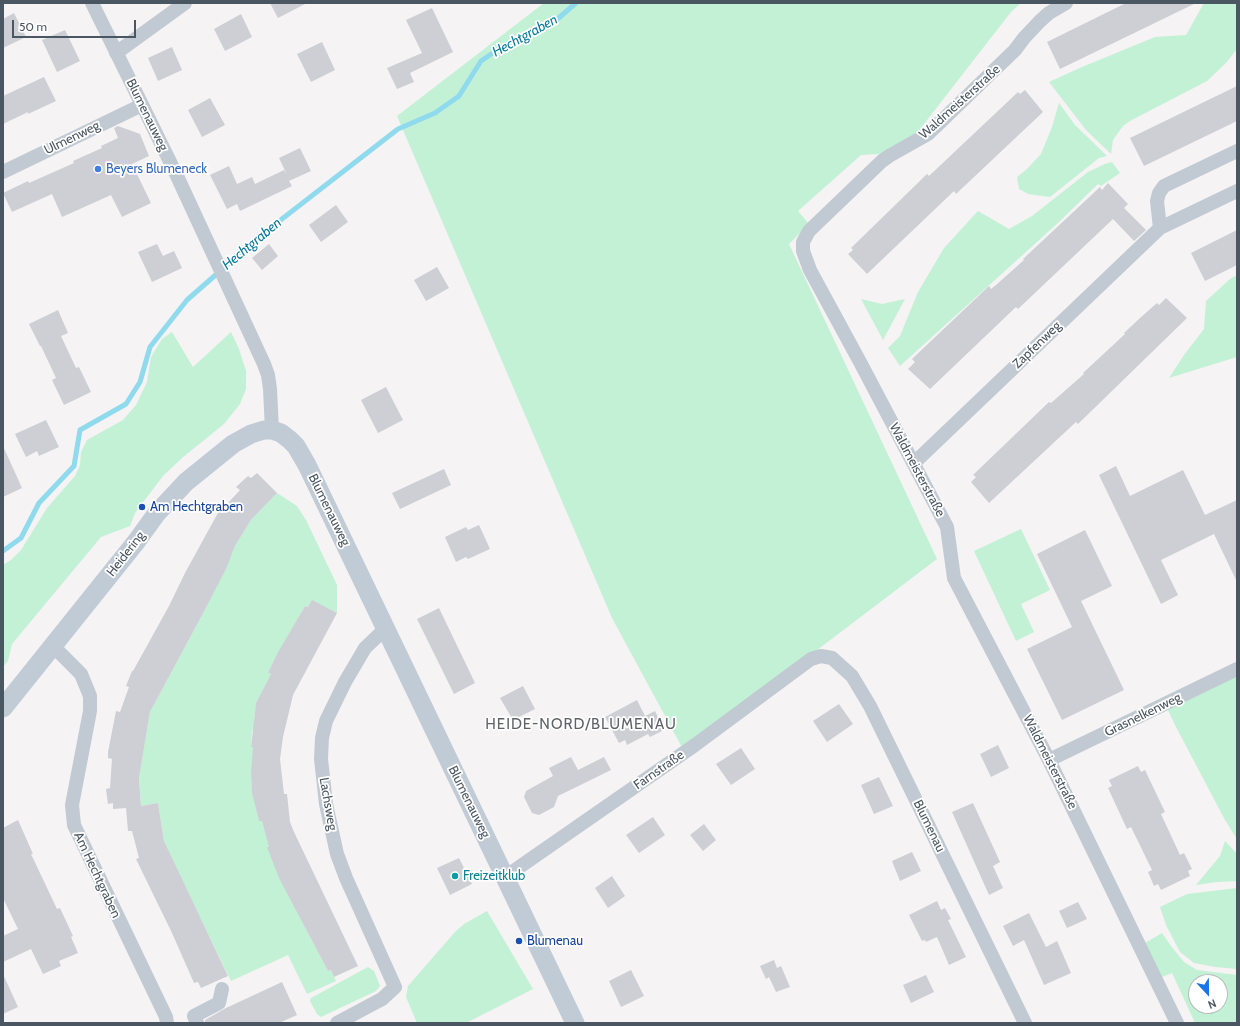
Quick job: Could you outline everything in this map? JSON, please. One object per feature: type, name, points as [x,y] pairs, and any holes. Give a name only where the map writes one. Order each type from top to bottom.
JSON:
[{"type":"street","name":"Blumenauweg","points":[[92,3],[225,279],[268,375],[272,430],[290,440],[300,452],[575,1023]]},
{"type":"street","points":[[116,53],[185,3]]},
{"type":"street","name":"Waldmeisterstraße","points":[[1066,3],[1049,13],[1040,21],[1024,38],[1016,50],[928,134],[882,162],[809,230],[803,242],[803,251],[810,270],[947,527],[954,578],[1049,760],[1177,1023]]},
{"type":"street","name":"Ulmenweg","points":[[3,172],[142,105]]},
{"type":"street","points":[[1160,228],[1157,201],[1159,193],[1164,186],[1237,151]]},
{"type":"street","name":"Zapfenweg","points":[[914,463],[1160,228],[1237,191]]},
{"type":"street","name":"Heidering","points":[[3,708],[136,542],[156,513],[186,482],[233,444],[251,434],[264,430],[272,430]]},
{"type":"street","name":"Lachsweg","points":[[337,1023],[382,999],[395,987],[346,878],[337,854],[326,804],[321,759],[322,738],[326,720],[365,648],[386,628]]},
{"type":"street","name":"Am Hechtgraben","points":[[53,646],[81,674],[90,696],[90,711],[72,805],[74,825],[166,1018]]},
{"type":"street","name":"Blumenau","points":[[810,659],[821,656],[832,658],[852,676],[861,689],[1025,1023]]},
{"type":"street","name":"Farnstraße","points":[[505,877],[695,745],[810,659]]},
{"type":"street","name":"Grasnelkenweg","points":[[1049,760],[1237,669]]},
{"type":"street","points":[[197,1023],[194,1016],[219,1003],[222,989]]},
{"type":"green space","points":[[544,3],[1021,3],[1011,12],[917,133],[880,154],[861,155],[798,211],[809,224],[789,244],[937,559],[684,751],[612,618],[397,116]]},
{"type":"green space","points":[[1204,3],[1237,3],[1237,49],[1226,63],[1207,81],[1123,126],[1113,140],[1111,154],[1086,130],[1049,82],[1155,37],[1186,35]]},
{"type":"green space","points":[[1059,103],[1075,125],[1107,156],[1099,158],[1050,197],[1028,194],[1019,189],[1017,177],[1041,154],[1052,127]]},
{"type":"green space","points":[[1112,162],[1120,173],[1101,186],[1098,184],[1059,222],[900,366],[888,348],[900,336],[918,292],[944,248],[978,211],[1009,229],[1032,216],[1088,172]]},
{"type":"green space","points":[[1237,275],[1237,357],[1169,378],[1204,329],[1206,301],[1230,279]]},
{"type":"green space","points":[[861,299],[882,304],[905,299],[883,340]]},
{"type":"green space","points":[[172,332],[193,367],[231,332],[239,349],[246,371],[246,389],[240,404],[224,424],[182,458],[163,476],[135,513],[130,526],[101,537],[12,644],[8,661],[3,667],[3,565],[11,560],[21,550],[47,508],[75,476],[80,465],[81,452],[87,440],[123,420],[136,405],[147,382],[151,357],[162,339]]},
{"type":"green space","points":[[277,493],[297,506],[306,520],[337,585],[337,613],[312,601],[308,607],[305,606],[268,673],[271,674],[262,692],[260,701],[257,700],[254,718],[256,730],[252,730],[251,747],[254,747],[253,773],[251,774],[252,791],[259,821],[262,821],[270,846],[268,847],[307,931],[328,971],[331,970],[336,981],[307,994],[288,955],[231,981],[164,841],[158,803],[141,806],[139,777],[150,712],[200,619],[235,546],[251,520]]},
{"type":"green space","points":[[1021,529],[1050,590],[1021,604],[1034,632],[1016,641],[974,551]]},
{"type":"green space","points":[[1237,675],[1237,839],[1225,820],[1167,708]]},
{"type":"green space","points":[[1225,841],[1237,854],[1237,881],[1196,885],[1220,856]]},
{"type":"green space","points":[[1237,888],[1237,969],[1194,963],[1180,952],[1166,925],[1160,907],[1187,894]]},
{"type":"green space","points":[[487,911],[533,989],[466,1023],[417,1023],[406,997],[408,986],[455,932],[464,924]]},
{"type":"green space","points":[[1162,933],[1184,962],[1197,970],[1237,975],[1237,1023],[1195,1023],[1191,1014],[1228,1014],[1228,974],[1188,974],[1188,1008],[1172,973],[1162,977],[1145,943]]},
{"type":"green space","points":[[368,967],[374,971],[380,986],[376,991],[321,1017],[317,1014],[310,1001],[311,998]]},
{"type":"building","points":[[270,3],[307,3],[278,18]]},
{"type":"building","points":[[1126,3],[1196,3],[1060,69],[1047,42]]},
{"type":"building","points":[[432,8],[453,52],[410,73],[414,82],[397,89],[387,68],[422,53],[406,20]]},
{"type":"building","points":[[14,13],[26,37],[3,48],[3,19]]},
{"type":"building","points":[[241,14],[252,37],[225,51],[214,29]]},
{"type":"building","points":[[65,30],[80,61],[57,72],[42,40]]},
{"type":"building","points":[[322,42],[335,70],[311,82],[297,54]]},
{"type":"building","points":[[172,47],[182,70],[158,81],[148,58]]},
{"type":"building","points":[[44,77],[56,101],[3,124],[3,96]]},
{"type":"building","points":[[1237,86],[1237,121],[1144,166],[1130,138]]},
{"type":"building","points":[[1025,90],[1043,112],[956,194],[954,191],[867,274],[848,254],[853,250],[851,248],[927,174],[929,176],[1018,92],[1020,94]]},
{"type":"building","points":[[210,98],[225,125],[202,137],[188,110]]},
{"type":"building","name":"Beyers Blumeneck","points":[[118,126],[140,134],[149,156],[132,164],[151,203],[122,217],[111,195],[62,217],[52,194],[12,212],[3,193],[28,181],[29,183],[74,163],[73,161],[102,148],[101,146],[118,138],[114,128]]},
{"type":"building","points":[[300,148],[311,171],[289,181],[292,186],[240,211],[237,204],[227,209],[210,175],[229,166],[237,184],[252,177],[255,184],[284,170],[287,175],[279,158]]},
{"type":"building","points":[[1108,183],[1128,204],[1124,208],[1146,230],[1134,241],[1113,219],[1018,309],[1016,307],[930,389],[908,369],[915,362],[912,359],[989,286],[991,289],[996,285],[1100,187],[1102,190]]},
{"type":"building","points":[[336,205],[348,222],[321,242],[309,225]]},
{"type":"building","points":[[1237,230],[1237,265],[1205,281],[1191,253]]},
{"type":"building","points":[[157,244],[163,256],[174,251],[182,268],[152,282],[138,252]]},
{"type":"building","points":[[269,244],[278,256],[262,270],[252,258]]},
{"type":"building","points":[[437,267],[449,288],[426,301],[414,280]]},
{"type":"building","points":[[1166,298],[1187,318],[1078,424],[1076,422],[989,503],[971,482],[976,477],[973,475],[1049,402],[1051,403],[1084,374],[1083,373],[1140,318],[1157,303],[1159,305]]},
{"type":"building","points":[[58,310],[68,333],[61,336],[76,368],[79,367],[91,392],[64,405],[52,380],[56,378],[29,324]]},
{"type":"building","points":[[386,387],[403,420],[378,433],[361,400]]},
{"type":"building","points":[[46,420],[59,447],[39,456],[37,451],[26,457],[15,434]]},
{"type":"building","points":[[3,446],[22,488],[3,497]]},
{"type":"building","points":[[1116,466],[1130,496],[1183,470],[1205,515],[1237,500],[1237,582],[1214,534],[1161,560],[1178,595],[1161,604],[1099,475]]},
{"type":"building","points":[[444,469],[451,485],[400,509],[392,493]]},
{"type":"building","points":[[257,473],[277,493],[251,520],[235,546],[226,569],[150,712],[139,778],[141,806],[158,803],[164,841],[228,976],[201,988],[198,982],[194,983],[172,933],[136,859],[139,858],[132,831],[128,831],[126,808],[113,809],[113,803],[108,804],[106,789],[110,788],[112,759],[108,758],[108,752],[116,711],[120,712],[129,687],[126,686],[132,671],[169,606],[185,573],[219,511],[223,512],[229,502],[240,490],[236,487],[248,476],[251,478]]},
{"type":"building","points":[[479,525],[490,549],[468,559],[466,557],[456,562],[445,537],[466,527],[468,530]]},
{"type":"building","points":[[1085,530],[1112,586],[1081,601],[1124,690],[1062,720],[1027,649],[1072,627],[1037,554]]},
{"type":"building","points":[[312,600],[337,613],[293,695],[283,737],[280,759],[284,794],[287,794],[290,822],[358,966],[334,977],[331,970],[328,971],[279,878],[267,847],[269,847],[262,821],[259,821],[252,793],[251,774],[253,747],[251,747],[256,703],[271,674],[268,673],[277,654],[305,606],[308,607]]},
{"type":"building","points":[[439,608],[475,683],[454,694],[417,619]]},
{"type":"building","points":[[523,686],[535,709],[513,720],[500,698]]},
{"type":"building","points":[[637,700],[645,716],[655,711],[664,730],[650,737],[648,734],[627,745],[625,740],[619,743],[605,717]]},
{"type":"building","points":[[839,704],[853,724],[827,742],[813,721]]},
{"type":"building","points":[[998,745],[1009,768],[991,777],[980,754]]},
{"type":"building","points":[[741,748],[755,769],[731,785],[716,764]]},
{"type":"building","points":[[571,757],[578,770],[604,757],[611,770],[558,796],[554,807],[539,815],[532,813],[524,797],[526,791],[553,776],[549,768]]},
{"type":"building","points":[[1138,766],[1141,772],[1145,770],[1165,812],[1161,814],[1180,855],[1184,853],[1192,869],[1188,871],[1190,876],[1161,890],[1158,884],[1154,886],[1148,872],[1152,870],[1131,827],[1127,829],[1108,788],[1112,786],[1109,780]]},
{"type":"building","points":[[879,777],[893,806],[874,814],[861,785]]},
{"type":"building","points":[[973,803],[1000,862],[993,866],[1003,888],[989,895],[952,812]]},
{"type":"building","points":[[653,817],[665,835],[639,853],[626,835]]},
{"type":"building","points":[[18,820],[33,854],[31,854],[57,909],[60,908],[73,936],[71,937],[78,953],[59,961],[61,966],[43,974],[31,949],[3,962],[3,936],[18,929],[3,898],[3,828]]},
{"type":"building","points":[[704,824],[716,840],[703,851],[690,835]]},
{"type":"building","points":[[912,852],[921,871],[900,881],[892,861]]},
{"type":"building","name":"Freizeitklub","points":[[459,858],[472,884],[450,895],[437,868]]},
{"type":"building","points":[[612,876],[625,896],[608,908],[595,888]]},
{"type":"building","points":[[937,901],[941,910],[945,908],[951,919],[948,920],[966,957],[949,965],[937,937],[926,942],[925,940],[922,941],[909,915]]},
{"type":"building","points":[[1078,902],[1087,919],[1067,928],[1059,911]]},
{"type":"building","points":[[1029,913],[1046,947],[1057,941],[1071,973],[1044,985],[1024,940],[1013,946],[1003,926]]},
{"type":"building","points":[[774,960],[777,968],[781,966],[790,987],[776,992],[769,977],[766,979],[760,966]]},
{"type":"building","points":[[631,970],[644,996],[621,1007],[609,981]]},
{"type":"building","points":[[3,974],[18,1007],[3,1014]]},
{"type":"building","points":[[926,975],[934,992],[911,1003],[903,985]]},
{"type":"building","points":[[282,982],[297,1015],[279,1023],[205,1023],[205,1020],[226,1008]]},
{"type":"waterway","name":"Hechtgraben","points":[[3,551],[21,538],[39,503],[74,466],[80,430],[126,404],[140,382],[150,347],[187,300],[260,236],[398,129],[435,113],[459,96],[481,61],[503,46],[554,22],[576,3]]},
{"type":"place","name":"Beyers Blumeneck","points":[[98,169]]},
{"type":"place","name":"Am Hechtgraben","points":[[142,507]]},
{"type":"place","name":"Freizeitklub","points":[[455,876]]},
{"type":"place","name":"Blumenau","points":[[519,941]]},
{"type":"district","name":"HEIDE-NORD/BLUMENAU","points":[[581,725]]}]
